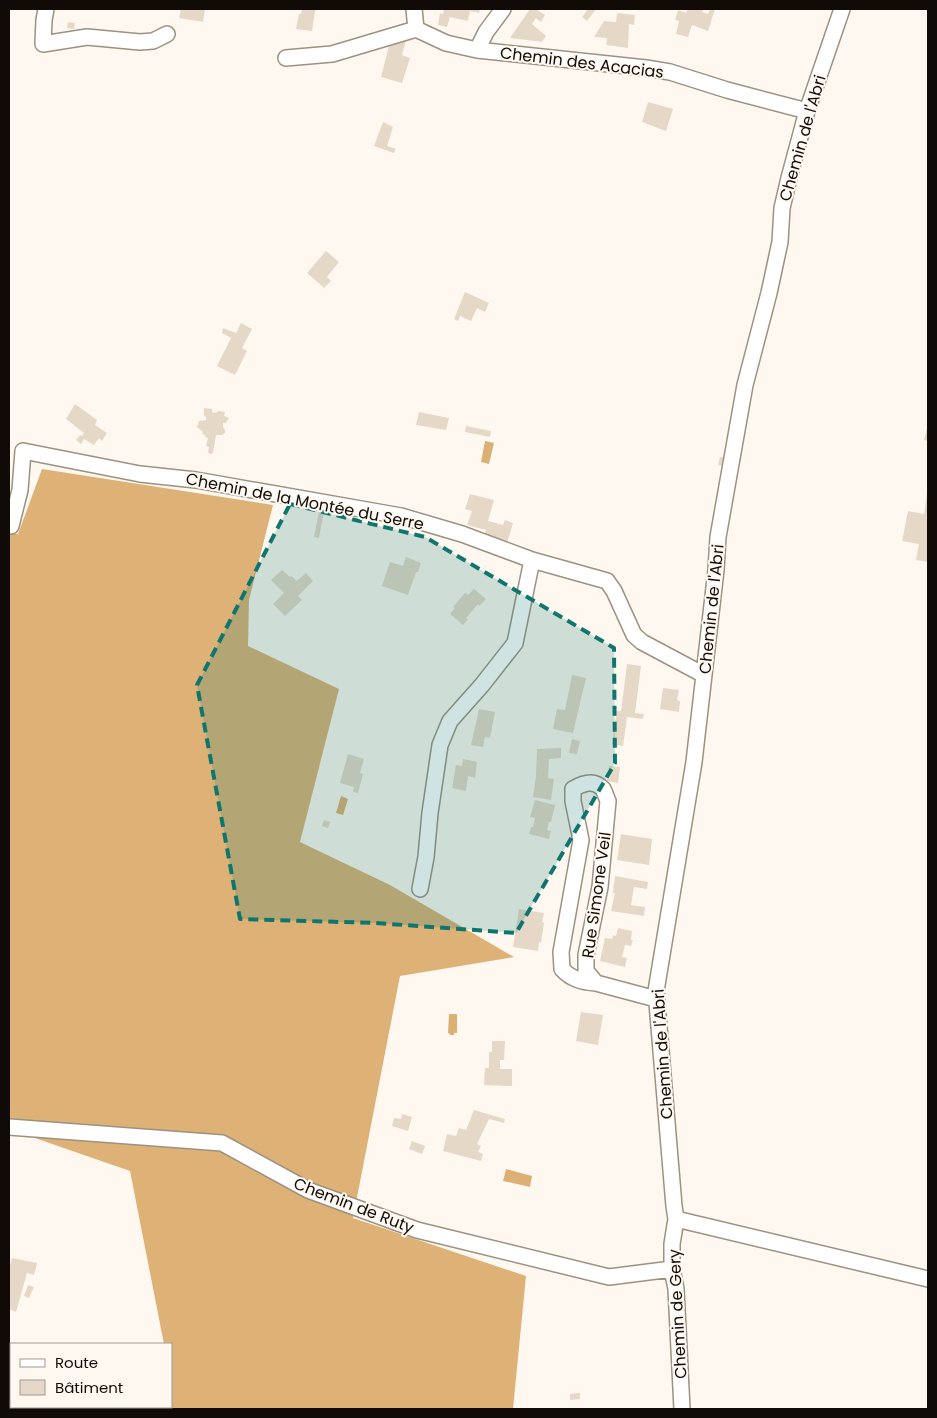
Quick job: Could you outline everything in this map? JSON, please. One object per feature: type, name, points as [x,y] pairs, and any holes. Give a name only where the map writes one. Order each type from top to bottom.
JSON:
[{"type":"street","points":[[46,9],[43,44],[87,38],[140,42],[153,41],[167,34]]},
{"type":"street","points":[[286,58],[332,54],[416,29],[414,9]]},
{"type":"street","points":[[477,50],[486,32],[503,9]]},
{"type":"street","name":"Chemin de l'Abri","points":[[676,1219],[656,991],[694,762],[716,570],[718,537],[743,394],[780,242],[784,200],[807,111],[842,9]]},
{"type":"street","name":"Chemin des Acacias","points":[[416,29],[446,43],[477,50],[670,72],[727,90],[807,111]]},
{"type":"street","name":"Chemin de la Montée du Serre","points":[[9,525],[12,526],[20,490],[23,452],[140,474],[196,480],[400,516],[462,534],[532,560],[607,581],[614,591],[634,635],[642,642],[704,675]]},
{"type":"street","points":[[420,889],[426,857],[440,745],[450,721],[482,685],[515,643],[532,560]]},
{"type":"street","name":"Rue Simone Veil","points":[[596,982],[586,971],[586,955],[600,887],[608,801],[603,789],[591,782],[573,789],[573,801],[581,840],[561,952],[562,969],[568,976],[586,982],[596,982],[656,999]]},
{"type":"street","name":"Chemin de Ruty","points":[[9,1126],[222,1144],[308,1190],[417,1230],[609,1277],[672,1269]]},
{"type":"street","points":[[676,1219],[928,1279]]},
{"type":"street","name":"Chemin de Gery","points":[[676,1219],[672,1244],[672,1269],[676,1290],[682,1409]]},
{"type":"highlighted area","points":[[290,504],[425,537],[614,648],[615,763],[516,933],[376,923],[240,919],[197,685]]},
{"type":"shaded area","points":[[485,441],[494,443],[489,464],[481,462]]},
{"type":"shaded area","points":[[42,469],[273,505],[249,600],[248,646],[339,689],[300,842],[390,885],[514,957],[400,976],[353,1218],[526,1276],[513,1409],[150,1409],[172,1408],[172,1343],[164,1343],[130,1171],[9,1129],[9,533],[18,534]]},
{"type":"shaded area","points":[[341,796],[348,799],[343,815],[336,813]]},
{"type":"shaded area","points":[[449,1014],[457,1014],[457,1033],[454,1033],[454,1035],[448,1033]]},
{"type":"shaded area","points":[[506,1169],[532,1176],[530,1187],[503,1181]]},
{"type":"building","points":[[181,9],[205,9],[203,22],[179,18]]},
{"type":"building","points":[[302,9],[316,9],[312,31],[296,29]]},
{"type":"building","points":[[444,9],[480,9],[479,13],[470,11],[468,21],[450,17],[447,27],[438,25],[440,13],[443,14]]},
{"type":"building","points":[[530,9],[536,9],[545,15],[541,22],[536,18],[532,24],[546,36],[542,42],[510,38]]},
{"type":"building","points":[[588,9],[596,9],[587,21],[582,17]]},
{"type":"building","points":[[688,9],[703,9],[702,12],[708,14],[710,9],[715,9],[708,31],[692,25],[688,37],[676,34],[679,21],[675,20],[678,10],[686,13]]},
{"type":"building","points":[[618,13],[635,15],[634,25],[629,24],[628,48],[606,45],[607,38],[594,37],[604,21],[616,22]]},
{"type":"building","points":[[68,22],[75,23],[74,29],[67,28]]},
{"type":"building","points":[[406,40],[402,55],[410,58],[402,83],[381,77],[390,42]]},
{"type":"building","points":[[648,102],[673,109],[666,131],[642,122]]},
{"type":"building","points":[[383,122],[393,127],[387,146],[396,149],[394,153],[374,146]]},
{"type":"building","points":[[326,251],[339,262],[327,277],[331,281],[324,288],[307,273]]},
{"type":"building","points":[[465,292],[489,303],[485,312],[477,308],[471,321],[460,316],[458,321],[454,319]]},
{"type":"building","points":[[241,323],[252,329],[242,348],[247,351],[235,375],[217,366],[231,338],[222,333],[223,328],[236,333]]},
{"type":"building","points":[[75,404],[97,420],[95,425],[107,433],[102,441],[99,438],[94,445],[84,439],[81,444],[76,440],[84,433],[66,419]]},
{"type":"building","points":[[204,408],[212,409],[212,412],[215,413],[219,411],[225,412],[224,416],[229,418],[226,423],[223,423],[225,433],[216,435],[213,453],[211,454],[208,453],[209,447],[206,446],[208,438],[197,427],[199,421],[206,420]]},
{"type":"building","points":[[419,412],[449,418],[446,430],[416,425]]},
{"type":"building","points":[[928,425],[928,441],[924,440]]},
{"type":"building","points":[[466,426],[491,431],[490,437],[465,432]]},
{"type":"building","points":[[720,457],[726,458],[724,466],[718,465]]},
{"type":"building","points":[[470,494],[494,500],[488,521],[503,525],[505,520],[513,523],[507,543],[484,536],[486,530],[467,525],[472,511],[465,509]]},
{"type":"building","points":[[927,494],[928,562],[916,560],[919,544],[902,541],[908,511],[924,514]]},
{"type":"building","points":[[320,506],[325,507],[319,538],[314,537]]},
{"type":"building","points":[[406,557],[421,563],[408,595],[382,586],[390,562],[403,566]]},
{"type":"building","points":[[282,570],[297,581],[306,573],[313,581],[298,596],[302,600],[285,616],[273,604],[284,593],[271,580]]},
{"type":"building","points":[[474,589],[486,599],[479,606],[478,604],[466,618],[468,619],[463,625],[450,614],[455,608],[453,607],[465,593],[468,595]]},
{"type":"building","points":[[627,664],[641,666],[635,713],[644,714],[643,719],[627,717],[623,746],[612,744],[617,711],[621,711]]},
{"type":"building","points":[[572,675],[586,678],[573,733],[553,729],[557,709],[565,710]]},
{"type":"building","points":[[663,688],[679,690],[677,700],[680,701],[679,712],[660,709]]},
{"type":"building","points":[[479,709],[495,712],[490,738],[485,737],[483,747],[471,745]]},
{"type":"building","points":[[572,739],[580,741],[577,754],[569,753]]},
{"type":"building","points":[[561,748],[561,758],[549,759],[548,778],[554,779],[551,800],[533,797],[537,749]]},
{"type":"building","points":[[348,754],[364,759],[360,773],[363,774],[358,793],[353,792],[354,787],[340,783]]},
{"type":"building","points":[[463,759],[477,762],[475,778],[468,776],[466,791],[452,788],[456,765],[462,766]]},
{"type":"building","points":[[609,766],[620,767],[618,783],[607,781]]},
{"type":"building","points":[[535,800],[555,805],[547,830],[551,831],[549,839],[529,834],[535,818],[530,817]]},
{"type":"building","points":[[324,820],[330,822],[328,828],[322,826]]},
{"type":"building","points":[[621,834],[652,839],[649,865],[617,860]]},
{"type":"building","points":[[615,876],[648,882],[647,889],[634,887],[631,905],[645,907],[644,916],[611,911],[615,893],[613,893]]},
{"type":"building","points":[[519,909],[544,913],[541,943],[539,942],[538,951],[513,947]]},
{"type":"building","points":[[618,928],[632,931],[631,940],[633,940],[631,946],[625,945],[622,957],[627,958],[625,967],[600,961],[605,938],[612,939],[613,935],[616,936]]},
{"type":"building","points":[[581,1012],[603,1015],[598,1045],[576,1041]]},
{"type":"building","points":[[492,1041],[505,1041],[504,1060],[500,1060],[500,1069],[512,1069],[512,1086],[484,1085],[485,1068],[489,1068],[489,1052],[492,1052]]},
{"type":"building","points":[[474,1110],[505,1119],[504,1123],[489,1119],[477,1144],[481,1146],[478,1152],[483,1154],[481,1161],[443,1151],[447,1134],[456,1136],[459,1128],[466,1130]]},
{"type":"building","points":[[402,1114],[412,1117],[408,1131],[392,1126],[394,1118],[401,1119]]},
{"type":"building","points":[[412,1141],[425,1146],[422,1154],[409,1149]]},
{"type":"building","points":[[12,1258],[37,1263],[34,1275],[27,1273],[16,1312],[9,1309],[9,1269]]},
{"type":"building","points":[[28,1285],[34,1287],[29,1298],[24,1296]]},
{"type":"building","points":[[580,1393],[580,1399],[570,1400],[570,1394]]}]
